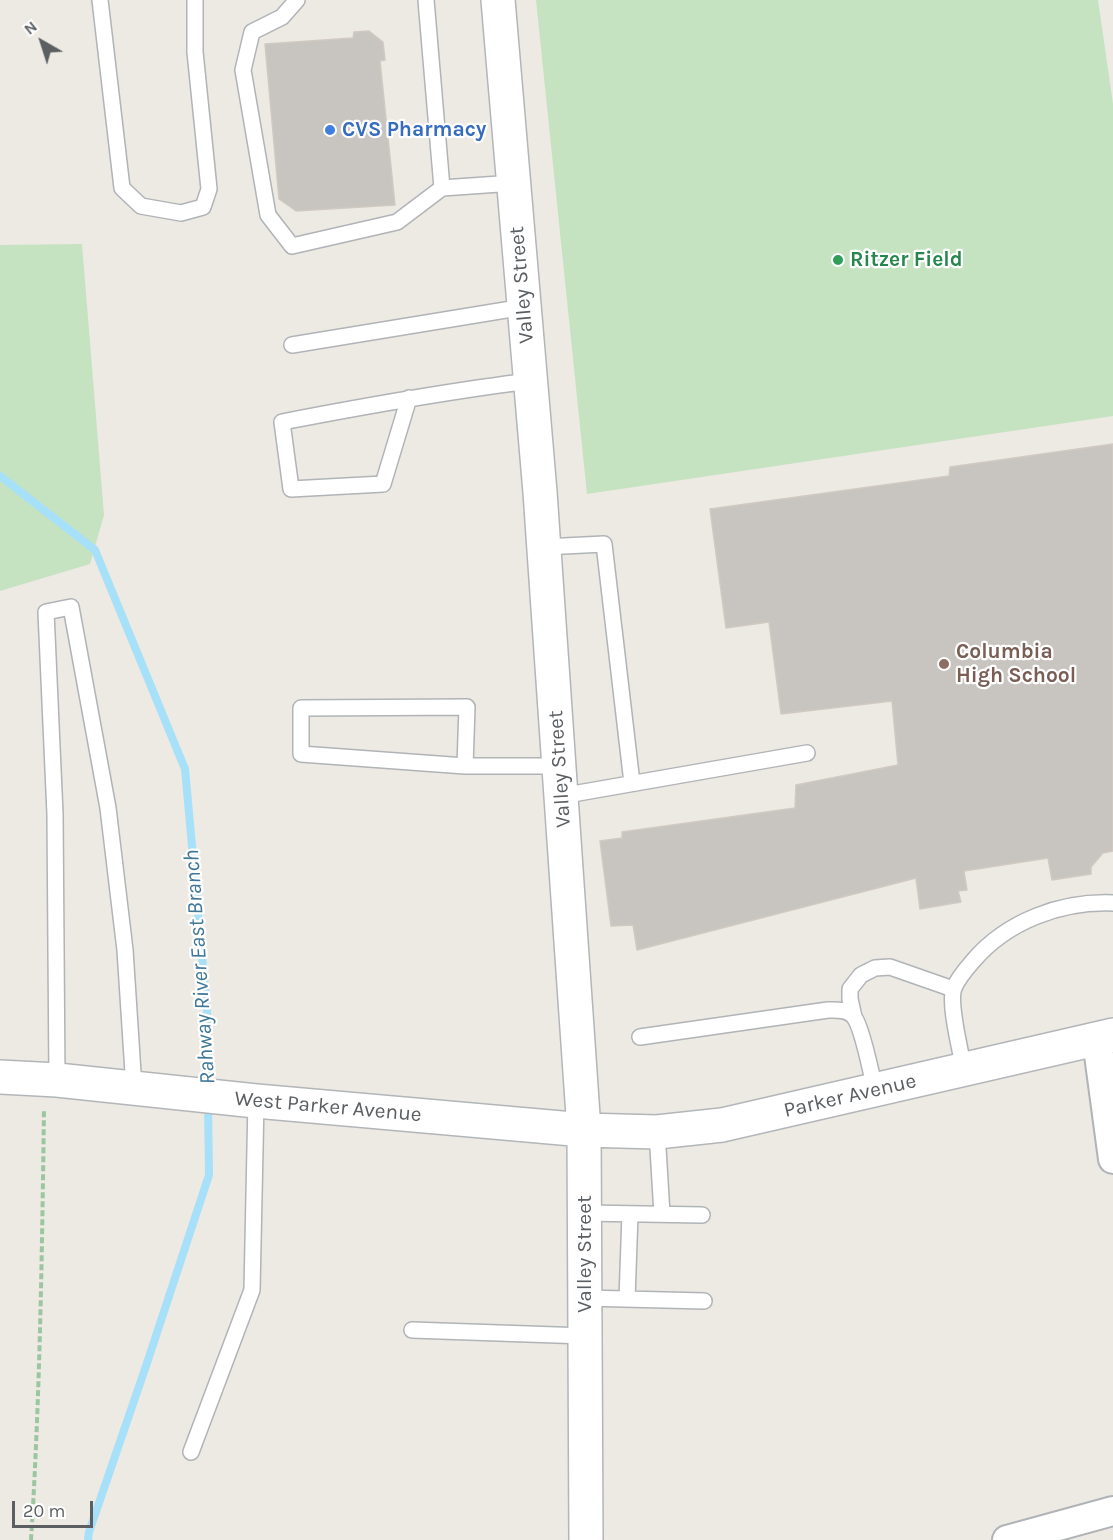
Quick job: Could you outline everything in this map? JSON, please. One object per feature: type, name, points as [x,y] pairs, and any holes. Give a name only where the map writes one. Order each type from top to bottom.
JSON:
[{"type":"main road","name":"Valley Street","points":[[498,0],[544,547],[584,1130],[586,1540]]},
{"type":"main road","name":"Parker Avenue","points":[[584,1130],[657,1132],[722,1125],[1105,1037]]},
{"type":"main road","name":"West Parker Avenue","points":[[0,1077],[51,1090],[134,1088],[584,1130]]},
{"type":"street","points":[[1105,1037],[1113,1159]]},
{"type":"street","points":[[1007,1540],[1113,1511]]},
{"type":"lane","points":[[100,0],[122,188],[141,206],[181,213],[203,207],[209,189],[195,52],[195,0]]},
{"type":"lane","points":[[297,0],[282,17],[252,32],[243,70],[268,216],[292,246],[397,222],[442,188],[514,183]]},
{"type":"lane","points":[[426,0],[442,188]]},
{"type":"lane","points":[[292,345],[524,307]]},
{"type":"lane","points":[[409,398],[384,484],[291,489],[282,422],[450,390],[531,381]]},
{"type":"lane","points":[[544,547],[604,544],[632,783]]},
{"type":"lane","points":[[51,1090],[55,814],[46,612],[71,607],[108,808],[125,950],[134,1088]]},
{"type":"lane","points":[[465,766],[466,707],[301,708],[301,754],[465,766],[560,781],[632,783],[807,753]]},
{"type":"lane","points":[[964,1070],[953,1006],[953,989],[978,955],[1004,932],[1044,913],[1063,906],[1113,903]]},
{"type":"lane","points":[[875,1090],[850,999],[850,989],[854,982],[861,975],[875,968],[890,967],[953,989]]},
{"type":"lane","points":[[640,1037],[828,1010],[844,1010],[854,1017]]},
{"type":"lane","points":[[191,1452],[252,1290],[256,1101]]},
{"type":"lane","points":[[657,1132],[662,1214]]},
{"type":"lane","points":[[585,1213],[702,1215]]},
{"type":"lane","points":[[627,1299],[630,1214]]},
{"type":"lane","points":[[585,1298],[704,1301]]},
{"type":"lane","points":[[412,1330],[585,1336]]},
{"type":"path","points":[[31,1540],[51,1090]]},
{"type":"green space","name":"Ritzer Field","points":[[536,0],[1098,0],[1113,104],[1113,416],[587,494]]},
{"type":"green space","points":[[82,244],[104,515],[90,564],[0,591],[0,245]]},
{"type":"building","name":"CVS Pharmacy","points":[[369,31],[383,42],[385,60],[380,61],[395,205],[296,211],[279,199],[265,44],[353,38],[354,32]]},
{"type":"building","name":"Columbia High School","points":[[1113,444],[1113,851],[1103,853],[1091,867],[1091,874],[1052,880],[1048,858],[964,871],[967,890],[958,891],[961,902],[920,909],[916,878],[637,950],[633,925],[611,926],[600,841],[622,838],[622,832],[795,808],[796,785],[898,765],[892,701],[781,714],[769,622],[726,628],[710,509],[949,476],[950,467]]},
{"type":"waterway","name":"Rahway River East Branch","points":[[0,476],[95,550],[185,769],[207,1011],[208,1088]]},
{"type":"waterway","name":"Rahway River East Branch","points":[[88,1540],[209,1175],[208,1101]]},
{"type":"place","name":"CVS Pharmacy","points":[[330,130]]},
{"type":"place","name":"Ritzer Field","points":[[838,260]]},
{"type":"place","name":"Columbia High School","points":[[944,664]]}]
